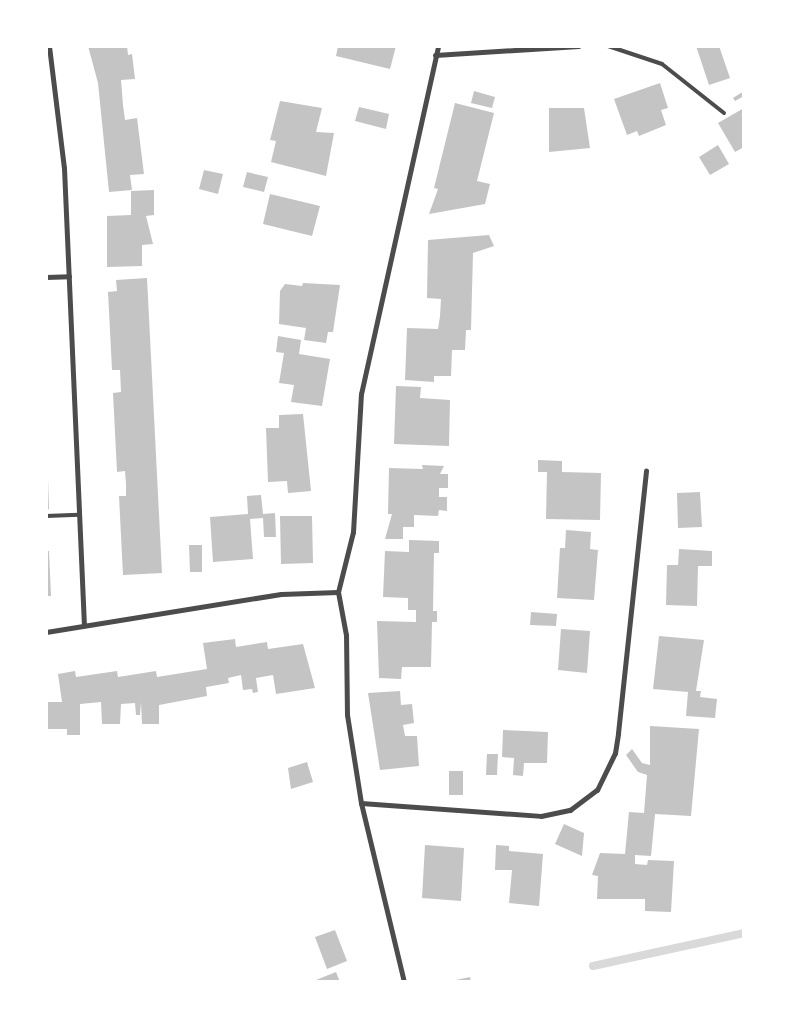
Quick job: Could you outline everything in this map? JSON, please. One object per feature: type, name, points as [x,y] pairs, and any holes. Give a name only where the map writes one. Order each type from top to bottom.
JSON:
[{"type":"street","points":[[50,46],[64,168],[84,626]]},
{"type":"street","points":[[404,982],[361,803],[347,715],[346,635],[338,592],[353,532],[364,376],[438,46]]},
{"type":"street","points":[[435,55],[578,46]]},
{"type":"street","points":[[46,277],[69,276]]},
{"type":"street","points":[[361,803],[541,816],[570,810],[597,790],[615,753],[646,470]]},
{"type":"street","points":[[46,632],[281,594],[338,592]]},
{"type":"lane","points":[[608,46],[662,64],[724,113]]},
{"type":"lane","points":[[46,516],[79,515]]},
{"type":"building","points":[[88,46],[127,46],[128,55],[132,54],[135,79],[121,80],[123,105],[125,120],[137,118],[144,174],[130,175],[132,190],[109,192],[98,83]]},
{"type":"building","points":[[338,46],[396,46],[390,69],[336,56]]},
{"type":"building","points":[[696,46],[719,46],[730,78],[709,85]]},
{"type":"building","points":[[660,83],[668,108],[661,110],[666,125],[639,136],[637,131],[627,135],[614,99]]},
{"type":"building","points":[[474,91],[495,97],[492,108],[471,103]]},
{"type":"building","points":[[744,91],[744,96],[735,101],[733,98]]},
{"type":"building","points":[[280,101],[322,108],[316,132],[334,133],[326,176],[271,162],[276,141],[270,140]]},
{"type":"building","points":[[455,103],[494,113],[477,181],[490,184],[485,204],[429,214],[438,189],[434,188]]},
{"type":"building","points":[[359,107],[389,114],[386,129],[355,121]]},
{"type":"building","points":[[549,108],[584,108],[590,148],[549,152]]},
{"type":"building","points":[[744,108],[744,147],[735,152],[718,123]]},
{"type":"building","points":[[718,145],[729,164],[710,175],[699,157]]},
{"type":"building","points":[[204,170],[223,174],[218,194],[199,189]]},
{"type":"building","points":[[247,172],[268,177],[264,192],[243,187]]},
{"type":"building","points":[[154,190],[154,215],[146,216],[153,244],[142,245],[142,266],[107,267],[107,216],[131,215],[131,191]]},
{"type":"building","points":[[270,194],[320,206],[312,236],[263,224]]},
{"type":"building","points":[[489,235],[494,246],[473,253],[471,330],[466,330],[465,350],[452,350],[451,376],[434,376],[434,382],[405,380],[407,328],[438,329],[441,299],[427,298],[428,240]]},
{"type":"building","points":[[147,278],[162,573],[123,575],[119,496],[126,496],[126,484],[125,471],[117,472],[113,393],[121,392],[120,370],[112,370],[108,292],[117,291],[116,280]]},
{"type":"building","points":[[303,283],[340,285],[333,332],[328,332],[326,343],[304,340],[306,328],[279,324],[280,291],[285,284],[302,286]]},
{"type":"building","points":[[278,336],[301,340],[299,354],[330,359],[322,406],[291,402],[294,385],[279,383],[284,353],[276,352]]},
{"type":"building","points":[[396,386],[421,387],[420,398],[450,400],[449,446],[394,444]]},
{"type":"building","points":[[303,414],[311,491],[288,493],[287,481],[268,482],[266,428],[279,428],[279,415]]},
{"type":"building","points":[[538,460],[562,461],[562,472],[601,473],[600,520],[546,519],[547,472],[538,472]]},
{"type":"building","points":[[422,465],[444,466],[440,474],[448,474],[448,488],[439,488],[439,497],[447,497],[447,511],[439,510],[438,516],[414,515],[414,527],[403,527],[403,539],[385,539],[392,514],[388,514],[389,468],[423,469]]},
{"type":"building","points":[[46,479],[48,479],[49,509],[46,510]]},
{"type":"building","points":[[700,492],[702,527],[678,528],[677,493]]},
{"type":"building","points":[[261,495],[263,514],[275,513],[276,537],[264,537],[263,518],[250,519],[253,559],[213,562],[210,517],[248,514],[247,496]]},
{"type":"building","points":[[280,516],[312,516],[313,563],[281,564]]},
{"type":"building","points":[[566,530],[591,532],[590,549],[598,550],[594,600],[557,598],[560,548],[565,548]]},
{"type":"building","points":[[409,540],[439,541],[439,553],[434,553],[433,611],[437,611],[437,622],[432,622],[431,667],[402,667],[401,679],[379,678],[377,621],[416,622],[416,610],[408,610],[408,598],[383,597],[385,551],[409,552]]},
{"type":"building","points":[[189,545],[202,545],[202,572],[190,572]]},
{"type":"building","points":[[679,549],[712,551],[712,566],[698,566],[697,606],[666,605],[667,565],[678,565]]},
{"type":"building","points":[[46,551],[49,551],[51,596],[46,596]]},
{"type":"building","points":[[531,612],[557,614],[556,626],[530,625]]},
{"type":"building","points":[[561,629],[590,631],[587,673],[558,670]]},
{"type":"building","points":[[659,636],[704,640],[696,691],[701,691],[700,697],[717,699],[715,718],[686,716],[688,692],[653,689]]},
{"type":"building","points":[[235,639],[236,647],[267,642],[268,649],[303,644],[315,688],[276,694],[273,675],[256,678],[258,692],[253,693],[252,689],[243,690],[241,675],[228,678],[229,683],[206,687],[207,696],[159,705],[159,724],[142,724],[141,702],[140,715],[136,715],[135,703],[121,704],[120,724],[102,724],[101,702],[80,704],[80,735],[67,735],[67,729],[47,729],[47,702],[62,702],[58,674],[75,671],[76,677],[117,671],[118,677],[156,671],[157,677],[207,669],[203,643]]},
{"type":"building","points":[[400,691],[401,705],[412,704],[414,723],[403,725],[405,736],[417,736],[419,766],[380,770],[368,693]]},
{"type":"building","points":[[650,726],[699,729],[691,816],[655,814],[651,856],[635,855],[635,864],[647,865],[648,860],[674,861],[671,912],[645,911],[645,899],[597,899],[598,876],[592,875],[600,853],[625,854],[629,812],[644,813],[647,775],[638,772],[626,755],[632,749],[642,763],[650,765]]},
{"type":"building","points":[[503,730],[548,732],[547,763],[524,763],[523,776],[513,775],[514,758],[502,757]]},
{"type":"building","points":[[487,754],[498,754],[497,775],[486,775]]},
{"type":"building","points":[[307,762],[313,782],[291,789],[288,768]]},
{"type":"building","points":[[449,771],[463,771],[463,795],[449,795]]},
{"type":"building","points":[[564,824],[584,833],[582,856],[555,844]]},
{"type":"building","points":[[425,845],[464,848],[461,901],[422,898]]},
{"type":"building","points":[[496,845],[509,846],[509,851],[543,854],[539,906],[509,903],[512,870],[495,870]]},
{"type":"building","points":[[335,930],[347,961],[327,969],[315,937]]},
{"type":"building","points":[[336,972],[340,982],[311,982]]},
{"type":"building","points":[[470,977],[471,982],[451,982],[451,981]]},
{"type":"waterway","points":[[593,966],[744,933]]}]
